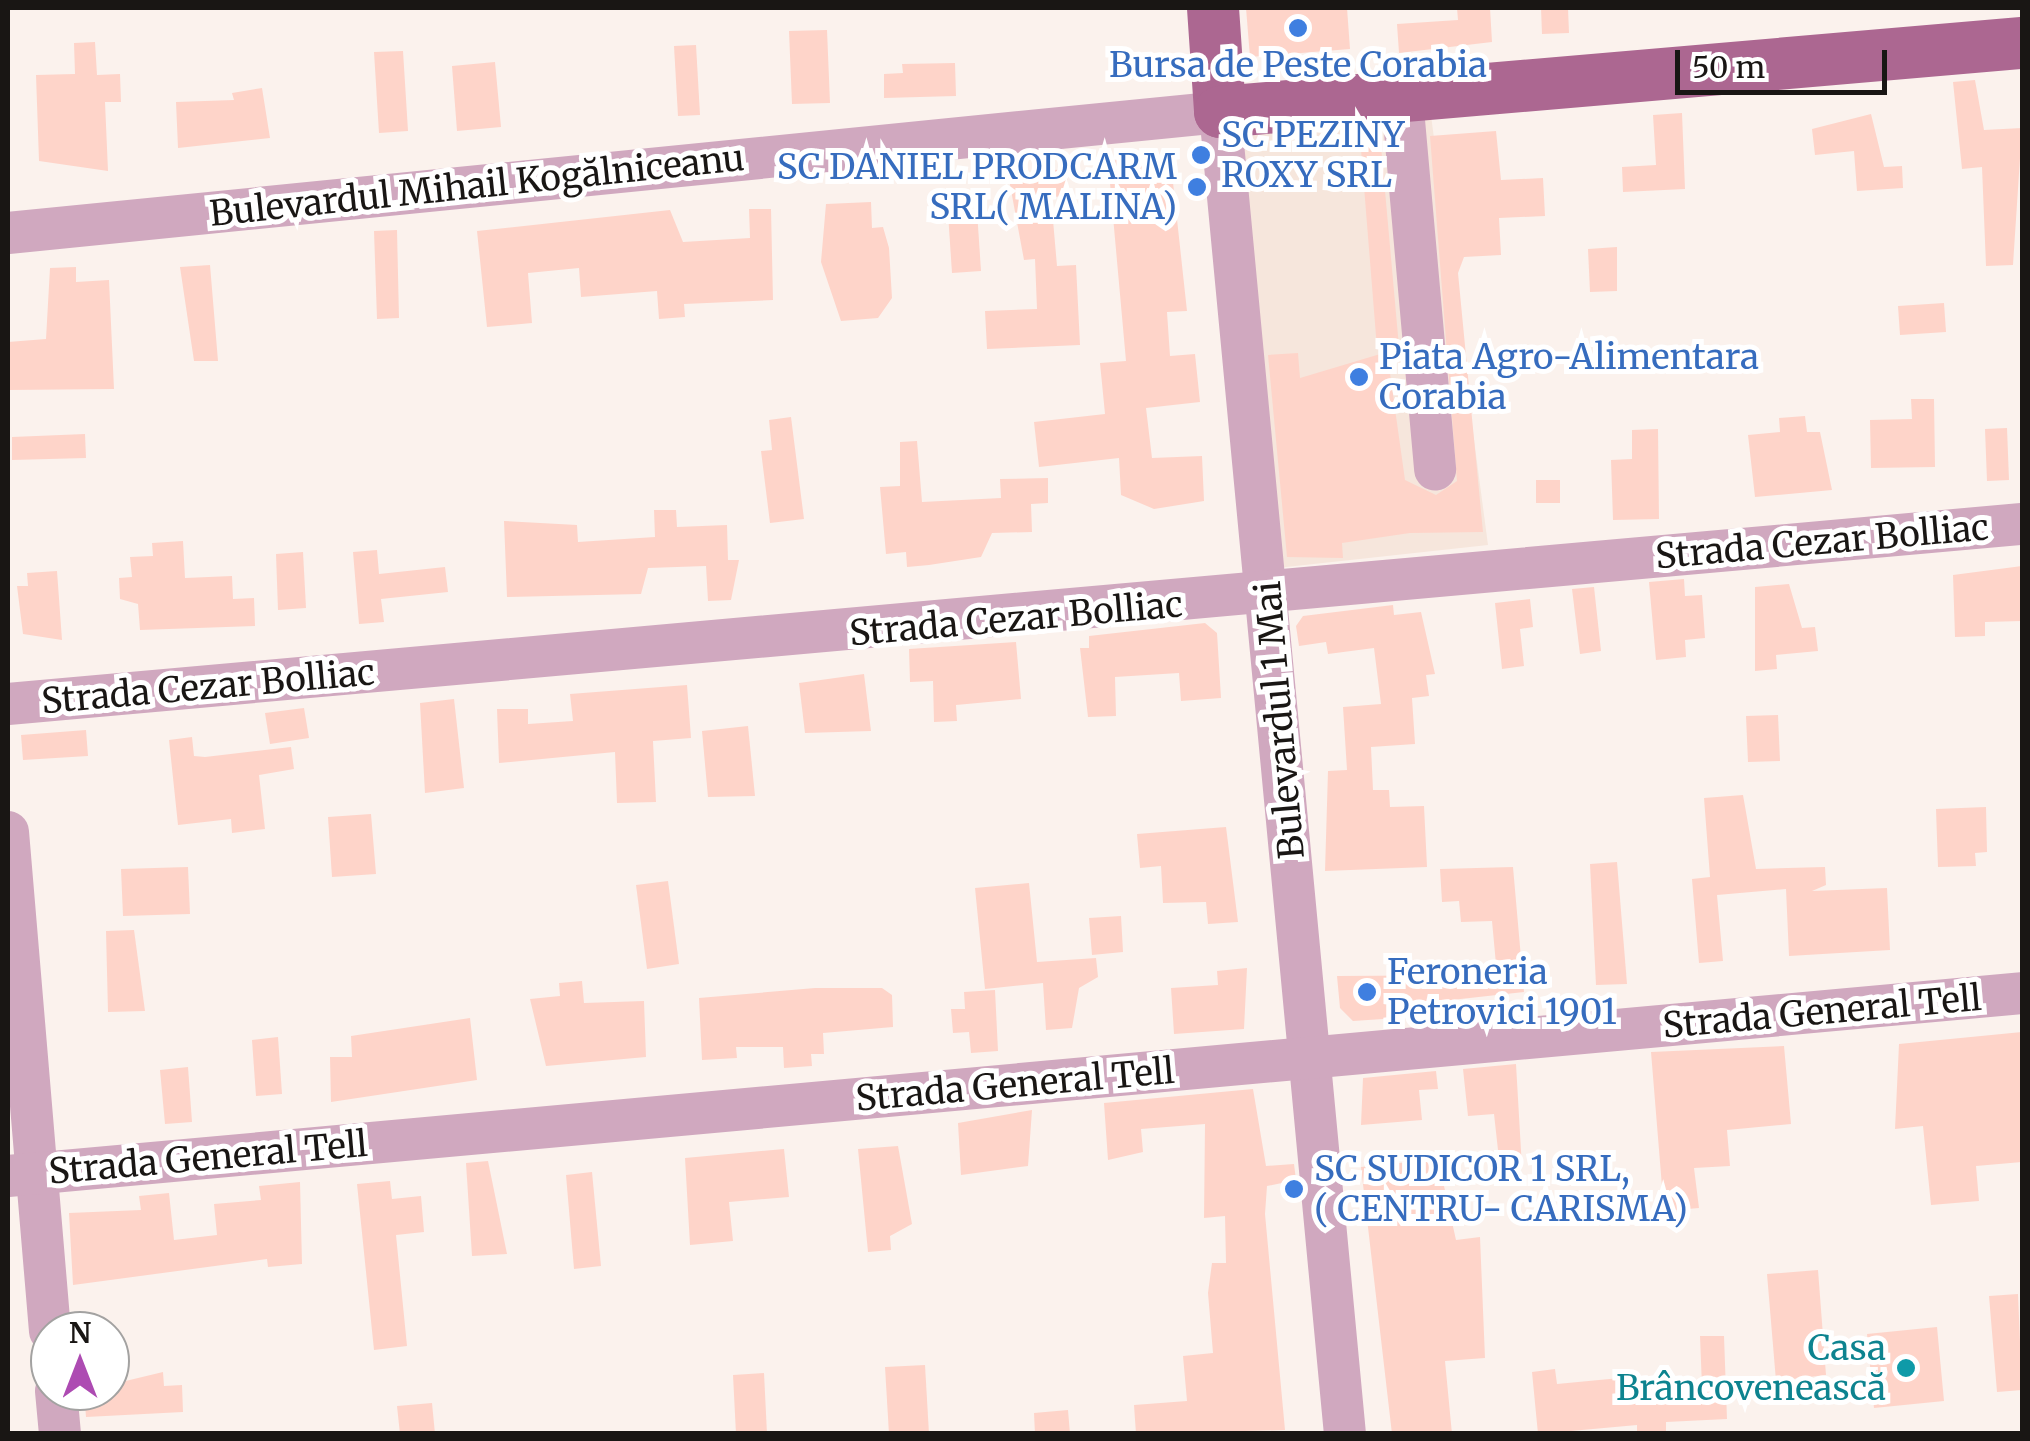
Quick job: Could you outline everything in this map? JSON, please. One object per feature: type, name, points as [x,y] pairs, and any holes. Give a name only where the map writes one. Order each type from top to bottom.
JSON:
[{"type":"main road","name":"Bulevardul 1 Mai","points":[[1213,8],[1220,112]]},
{"type":"main road","name":"Bulevardul Mihail Kogălniceanu","points":[[1220,112],[2022,43]]},
{"type":"street","points":[[1402,98],[1435,470]]},
{"type":"street","name":"Bulevardul Mihail Kogălniceanu","points":[[8,233],[1220,112]]},
{"type":"street","name":"Bulevardul 1 Mai","points":[[1220,112],[1270,598],[1345,1434]]},
{"type":"street","name":"Strada Cezar Bolliac","points":[[8,704],[1270,598],[2022,524]]},
{"type":"street","points":[[8,832],[22,1175],[46,1311]]},
{"type":"street","name":"Strada General Tell","points":[[22,1175],[2022,994]]},
{"type":"shaded area","name":"Piata Agro-Alimentara Corabia","points":[[1430,108],[1488,545],[1277,568],[1220,112]]},
{"type":"building","name":"Bursa de Peste Corabia","points":[[1246,8],[1347,8],[1350,49],[1250,57]]},
{"type":"building","points":[[1457,8],[1490,8],[1492,42],[1399,53],[1397,24],[1458,20]]},
{"type":"building","points":[[1541,8],[1568,8],[1569,33],[1542,34]]},
{"type":"building","points":[[827,30],[830,103],[792,104],[789,31]]},
{"type":"building","points":[[95,42],[97,75],[120,74],[121,102],[105,102],[108,171],[39,161],[36,75],[75,74],[74,43]]},
{"type":"building","points":[[696,45],[700,115],[678,116],[674,46]]},
{"type":"building","points":[[403,51],[408,131],[379,133],[374,52]]},
{"type":"building","points":[[495,62],[501,127],[457,131],[452,66]]},
{"type":"building","points":[[955,63],[956,96],[884,98],[884,74],[903,73],[902,64]]},
{"type":"building","points":[[1975,80],[1984,130],[2022,128],[2013,265],[1986,266],[1982,167],[1962,169],[1953,82]]},
{"type":"building","points":[[262,88],[270,138],[178,148],[176,102],[234,100],[232,93]]},
{"type":"building","points":[[1682,113],[1685,189],[1623,192],[1622,167],[1656,165],[1653,115]]},
{"type":"building","points":[[1871,114],[1884,167],[1902,166],[1903,188],[1857,191],[1854,151],[1815,155],[1812,129]]},
{"type":"building","points":[[1496,131],[1501,180],[1543,178],[1545,216],[1499,218],[1501,255],[1464,257],[1458,273],[1483,532],[1410,533],[1342,543],[1343,558],[1287,557],[1268,355],[1298,353],[1300,378],[1387,352],[1405,480],[1436,495],[1457,481],[1430,136]]},
{"type":"building","points":[[1380,135],[1399,347],[1377,348],[1360,137]]},
{"type":"building","points":[[1170,155],[1187,311],[1167,312],[1170,356],[1195,354],[1200,402],[1146,408],[1152,458],[1202,456],[1204,501],[1154,509],[1121,495],[1119,458],[1039,467],[1034,422],[1105,414],[1100,363],[1126,361],[1108,161]]},
{"type":"building","points":[[1066,169],[1069,196],[1051,197],[1057,266],[1076,265],[1080,345],[987,349],[985,311],[1037,309],[1035,259],[1024,260],[1008,174]]},
{"type":"building","points":[[871,202],[872,228],[883,227],[889,248],[892,298],[878,318],[841,321],[821,262],[826,204]]},
{"type":"building","points":[[749,209],[771,209],[773,300],[684,304],[685,317],[659,319],[657,291],[581,297],[579,268],[528,273],[532,323],[487,327],[477,231],[670,210],[683,242],[750,238]]},
{"type":"building","points":[[977,211],[981,271],[952,273],[948,213]]},
{"type":"building","points":[[397,230],[399,318],[377,319],[374,231]]},
{"type":"building","points":[[1617,247],[1617,291],[1590,292],[1588,249]]},
{"type":"building","points":[[210,265],[218,361],[194,361],[180,267]]},
{"type":"building","points":[[76,267],[76,282],[109,280],[114,389],[8,390],[8,342],[46,339],[50,268]]},
{"type":"building","points":[[1944,303],[1946,332],[1900,335],[1898,306]]},
{"type":"building","points":[[1911,399],[1934,399],[1935,467],[1871,468],[1870,420],[1912,419]]},
{"type":"building","points":[[1805,416],[1807,432],[1820,432],[1832,490],[1755,497],[1748,435],[1780,432],[1779,418]]},
{"type":"building","points":[[791,417],[804,519],[770,523],[761,451],[772,450],[769,420]]},
{"type":"building","points":[[2007,428],[2009,480],[1987,481],[1985,429]]},
{"type":"building","points":[[1658,429],[1659,519],[1613,520],[1611,460],[1632,459],[1632,430]]},
{"type":"building","points":[[85,434],[86,458],[12,460],[12,437]]},
{"type":"building","points":[[917,441],[922,502],[1001,498],[1000,479],[1048,478],[1048,503],[1031,504],[1032,532],[992,533],[981,557],[929,565],[907,567],[906,552],[886,554],[880,487],[900,486],[900,442]]},
{"type":"building","points":[[1536,480],[1560,480],[1560,503],[1536,503]]},
{"type":"building","points":[[654,510],[676,510],[677,527],[727,525],[728,560],[739,560],[731,600],[708,601],[706,566],[648,568],[641,594],[507,597],[504,521],[577,525],[578,542],[655,537]]},
{"type":"building","points":[[183,541],[185,578],[232,576],[233,599],[254,598],[255,626],[140,630],[138,604],[120,599],[119,578],[132,577],[130,557],[153,556],[152,543]]},
{"type":"building","points":[[377,550],[379,574],[445,567],[448,592],[381,599],[384,622],[359,624],[353,552]]},
{"type":"building","points":[[303,552],[306,608],[278,610],[276,554]]},
{"type":"building","points":[[2022,566],[2022,621],[1985,622],[1985,636],[1955,637],[1953,575]]},
{"type":"building","points":[[57,571],[62,640],[23,634],[17,586],[28,586],[27,573]]},
{"type":"building","points":[[1684,579],[1685,596],[1702,595],[1705,638],[1685,640],[1686,657],[1656,660],[1649,582]]},
{"type":"building","points":[[1789,584],[1802,628],[1815,627],[1818,651],[1776,655],[1777,669],[1755,671],[1755,587]]},
{"type":"building","points":[[1594,587],[1601,651],[1580,654],[1572,589]]},
{"type":"building","points":[[1530,599],[1533,627],[1520,629],[1524,666],[1502,669],[1495,603]]},
{"type":"building","points":[[1393,605],[1394,615],[1421,612],[1435,674],[1426,675],[1429,696],[1412,698],[1415,744],[1371,747],[1373,790],[1389,790],[1390,807],[1424,806],[1427,867],[1325,871],[1328,771],[1347,770],[1343,707],[1381,704],[1374,648],[1328,654],[1326,642],[1299,646],[1296,626],[1303,616]]},
{"type":"building","points":[[1205,623],[1217,633],[1221,698],[1181,701],[1179,673],[1115,677],[1116,716],[1088,717],[1080,648],[1089,648],[1089,636]]},
{"type":"building","points":[[1016,642],[1021,699],[956,705],[957,721],[934,722],[933,681],[910,682],[909,649]]},
{"type":"building","points":[[864,674],[871,731],[805,733],[799,683]]},
{"type":"building","points":[[687,685],[691,738],[653,741],[656,802],[617,803],[615,752],[499,763],[497,709],[528,709],[528,724],[573,721],[570,694]]},
{"type":"building","points":[[454,699],[464,788],[425,793],[420,703]]},
{"type":"building","points":[[304,708],[309,738],[270,744],[265,713]]},
{"type":"building","points":[[1778,715],[1780,761],[1748,762],[1746,716]]},
{"type":"building","points":[[748,726],[755,796],[708,797],[702,731]]},
{"type":"building","points":[[86,730],[88,756],[23,760],[21,735]]},
{"type":"building","points":[[192,737],[194,756],[291,747],[294,769],[259,775],[265,829],[232,833],[231,819],[178,825],[169,740]]},
{"type":"building","points":[[1743,795],[1756,869],[1825,867],[1826,885],[1812,891],[1887,888],[1890,950],[1789,956],[1786,889],[1717,895],[1723,961],[1699,963],[1692,879],[1710,877],[1704,798]]},
{"type":"building","points":[[1986,807],[1987,852],[1975,853],[1976,866],[1938,867],[1936,809]]},
{"type":"building","points":[[371,814],[376,874],[332,877],[328,817]]},
{"type":"building","points":[[1226,827],[1238,922],[1208,924],[1206,902],[1163,903],[1161,866],[1140,868],[1137,834]]},
{"type":"building","points":[[1617,862],[1627,984],[1596,985],[1590,864]]},
{"type":"building","points":[[188,867],[190,914],[123,916],[121,869]]},
{"type":"building","points":[[1513,867],[1524,992],[1397,1006],[1398,1018],[1353,1021],[1340,1008],[1337,976],[1497,975],[1492,921],[1461,922],[1459,901],[1442,902],[1440,869]]},
{"type":"building","points":[[668,881],[679,964],[647,969],[636,885]]},
{"type":"building","points":[[1029,883],[1037,962],[1096,958],[1098,977],[1079,988],[1072,1028],[1046,1030],[1043,983],[985,989],[975,888]]},
{"type":"building","points":[[1121,916],[1123,952],[1092,955],[1089,918]]},
{"type":"building","points":[[134,930],[145,1011],[108,1012],[106,931]]},
{"type":"building","points":[[1247,968],[1244,1029],[1174,1034],[1171,988],[1218,985],[1217,971]]},
{"type":"building","points":[[582,981],[584,1003],[644,1001],[646,1057],[546,1066],[530,999],[560,996],[559,983]]},
{"type":"building","points":[[815,988],[882,988],[892,995],[893,1027],[823,1033],[824,1054],[811,1054],[812,1066],[784,1068],[783,1047],[736,1047],[737,1058],[702,1060],[699,998]]},
{"type":"building","points":[[995,990],[998,1051],[971,1053],[969,1032],[953,1033],[951,1009],[965,1009],[964,992]]},
{"type":"building","points":[[470,1018],[477,1080],[331,1102],[330,1057],[352,1057],[351,1036]]},
{"type":"building","points":[[2022,1032],[2022,1162],[1976,1166],[1979,1201],[1931,1205],[1923,1126],[1895,1129],[1899,1044]]},
{"type":"building","points":[[278,1037],[282,1094],[256,1096],[252,1040]]},
{"type":"building","points":[[1784,1046],[1791,1124],[1727,1130],[1730,1166],[1694,1168],[1699,1208],[1664,1211],[1651,1052]]},
{"type":"building","points":[[1516,1064],[1522,1168],[1500,1168],[1494,1114],[1468,1116],[1463,1069]]},
{"type":"building","points":[[188,1067],[192,1122],[165,1124],[160,1070]]},
{"type":"building","points":[[1436,1071],[1438,1089],[1419,1090],[1422,1120],[1361,1125],[1363,1078]]},
{"type":"building","points":[[1253,1089],[1266,1166],[1294,1164],[1296,1180],[1267,1186],[1265,1214],[1285,1430],[1136,1434],[1134,1405],[1187,1401],[1183,1356],[1213,1353],[1208,1293],[1212,1263],[1226,1263],[1225,1216],[1204,1218],[1205,1124],[1141,1129],[1143,1152],[1108,1160],[1104,1103]]},
{"type":"building","points":[[1032,1110],[1028,1166],[961,1175],[958,1123]]},
{"type":"building","points":[[898,1146],[912,1224],[890,1236],[891,1250],[868,1252],[858,1149]]},
{"type":"building","points":[[784,1149],[789,1197],[729,1202],[733,1241],[690,1245],[685,1158]]},
{"type":"building","points":[[1438,1159],[1456,1240],[1480,1237],[1485,1358],[1445,1361],[1452,1434],[1392,1434],[1361,1167]]},
{"type":"building","points":[[488,1161],[507,1254],[472,1256],[466,1163]]},
{"type":"building","points":[[592,1172],[601,1266],[574,1269],[566,1175]]},
{"type":"building","points":[[390,1181],[392,1199],[421,1196],[424,1232],[396,1235],[407,1346],[374,1350],[357,1184]]},
{"type":"building","points":[[300,1182],[302,1264],[268,1267],[267,1259],[73,1285],[69,1213],[141,1210],[139,1196],[169,1193],[174,1240],[217,1235],[214,1204],[261,1200],[259,1186]]},
{"type":"building","points":[[1818,1270],[1826,1375],[1776,1381],[1767,1274]]},
{"type":"building","points":[[2018,1294],[2022,1390],[1997,1392],[1989,1296]]},
{"type":"building","name":"Casa Brâncovenească","points":[[1937,1327],[1944,1401],[1874,1408],[1867,1334]]},
{"type":"building","points":[[1700,1336],[1724,1336],[1727,1419],[1666,1422],[1666,1434],[1637,1434],[1637,1425],[1538,1434],[1532,1372],[1555,1369],[1557,1384],[1620,1378],[1621,1389],[1702,1387]]},
{"type":"building","points":[[925,1365],[929,1434],[889,1434],[885,1367]]},
{"type":"building","points":[[163,1372],[164,1386],[182,1385],[183,1412],[86,1417],[86,1411],[130,1411],[130,1380]]},
{"type":"building","points":[[764,1373],[767,1434],[736,1434],[733,1375]]},
{"type":"building","points":[[432,1403],[435,1434],[400,1434],[397,1406]]},
{"type":"building","points":[[1068,1410],[1070,1434],[1035,1434],[1034,1413]]},
{"type":"place","name":"Bursa de Peste Corabia","points":[[1298,28]]},
{"type":"place","name":"SC PEZINY ROXY SRL","points":[[1201,155]]},
{"type":"place","name":"SC DANIEL PRODCARM SRL( MALINA)","points":[[1197,187]]},
{"type":"place","name":"Piata Agro-Alimentara Corabia","points":[[1359,377]]},
{"type":"place","name":"Feroneria Petrovici 1901","points":[[1367,992]]},
{"type":"place","name":"SC SUDICOR 1 SRL, ( CENTRU- CARISMA)","points":[[1294,1189]]},
{"type":"place","name":"Casa Brâncovenească","points":[[1906,1368]]}]
